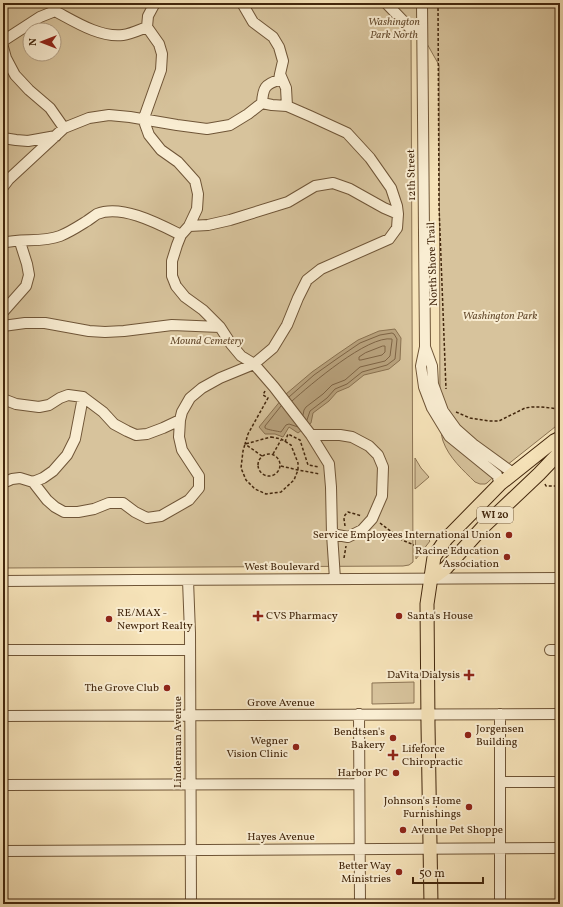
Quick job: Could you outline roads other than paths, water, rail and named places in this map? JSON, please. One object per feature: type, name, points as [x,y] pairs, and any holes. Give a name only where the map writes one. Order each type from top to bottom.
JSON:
[{"type":"main road","name":"WI 20","points":[[431,904],[427,604],[434,557],[446,539],[500,484],[554,441],[560,438]]},
{"type":"main road","name":"WI 20","points":[[431,579],[446,568],[483,527],[560,452]]},
{"type":"main road","points":[[483,527],[497,504],[512,489],[513,473]]},
{"type":"street","points":[[155,3],[148,16],[147,27],[159,44],[162,54],[161,70],[145,116],[145,124],[149,135],[161,150],[178,162],[195,181],[198,194],[197,209],[189,226],[181,235],[177,245],[172,261],[172,276],[176,286],[185,297],[203,310],[220,327],[241,356],[254,364],[280,395],[308,432],[329,464],[326,475],[331,487],[334,579]]},
{"type":"street","points":[[3,187],[9,179],[64,128],[89,118],[109,115],[208,129],[230,125],[248,114],[262,103],[263,92],[267,86],[272,82],[279,80],[283,61],[279,47],[274,38],[253,22],[242,3]]},
{"type":"street","points":[[386,3],[409,27],[422,35]]},
{"type":"street","name":"12th Street","points":[[422,3],[425,348],[420,366],[424,387],[432,408],[449,436],[497,475],[500,484]]},
{"type":"street","points":[[3,41],[55,7],[76,22],[100,33],[115,36],[125,35],[147,27]]},
{"type":"street","points":[[3,47],[6,58],[15,75],[29,90],[50,108],[64,128]]},
{"type":"street","points":[[280,74],[286,88],[287,106]]},
{"type":"street","points":[[3,482],[20,478],[33,482],[47,500],[64,512],[78,512],[94,509],[109,503],[122,503],[147,518],[160,516],[189,500],[199,488],[199,476],[182,450],[179,437],[182,412],[190,398],[202,388],[220,378],[254,364],[273,348],[287,325],[307,280],[321,269],[389,239],[397,228],[397,206],[391,188],[370,158],[347,133],[287,106],[262,103]]},
{"type":"street","points":[[3,138],[28,140],[56,136]]},
{"type":"street","points":[[189,226],[208,225],[230,220],[288,202],[315,186],[333,183],[350,189],[398,214]]},
{"type":"street","points":[[4,241],[20,242],[42,240],[60,236],[98,214],[113,211],[128,213],[150,220],[181,235]]},
{"type":"street","points":[[3,312],[26,286],[29,275],[20,242]]},
{"type":"street","points":[[3,326],[25,323],[45,323],[89,331],[106,332],[172,325],[220,327]]},
{"type":"street","name":"12th Street","points":[[425,348],[432,366],[433,384],[443,411],[456,429],[473,444],[513,473]]},
{"type":"street","points":[[3,399],[16,404],[39,407],[49,405],[68,395],[83,397],[103,412],[114,424],[136,435],[147,434],[180,420]]},
{"type":"street","points":[[33,482],[43,478],[53,471],[67,455],[75,439],[83,397]]},
{"type":"street","points":[[308,432],[352,437],[369,446],[378,455],[382,467],[382,496],[372,519],[362,530],[348,537],[332,534]]},
{"type":"street","name":"West Boulevard","points":[[3,582],[560,578]]},
{"type":"street","name":"Linderman Avenue","points":[[188,580],[190,650],[191,904]]},
{"type":"street","points":[[3,650],[190,650]]},
{"type":"street","points":[[359,714],[360,904]]},
{"type":"street","points":[[500,714],[500,904]]},
{"type":"street","name":"Grove Avenue","points":[[3,716],[560,714]]},
{"type":"street","points":[[500,782],[560,782]]},
{"type":"street","points":[[3,785],[359,784]]},
{"type":"street","name":"Hayes Avenue","points":[[3,851],[560,848]]},
{"type":"water","points":[[395,329],[401,338],[400,360],[389,369],[364,375],[349,387],[337,392],[329,401],[313,413],[311,423],[298,433],[289,427],[283,437],[275,434],[265,434],[259,427],[286,394],[312,372],[358,340],[379,331]]},
{"type":"place","name":"Service Employees International Union","points":[[509,535]]},
{"type":"place","name":"Racine Education Association","points":[[507,557]]},
{"type":"place","name":"CVS Pharmacy","points":[[258,616]]},
{"type":"place","name":"Santa's House","points":[[399,616]]},
{"type":"place","name":"RE/MAX - Newport Realty","points":[[109,619]]},
{"type":"place","name":"DaVita Dialysis","points":[[469,675]]},
{"type":"place","name":"The Grove Club","points":[[167,688]]},
{"type":"place","name":"Jorgensen Building","points":[[468,735]]},
{"type":"place","name":"Bendtsen's Bakery","points":[[393,738]]},
{"type":"place","name":"Wegner Vision Clinic","points":[[296,747]]},
{"type":"place","name":"Lifeforce Chiropractic","points":[[393,755]]},
{"type":"place","name":"Harbor PC","points":[[396,773]]},
{"type":"place","name":"Johnson's Home Furnishings","points":[[469,807]]},
{"type":"place","name":"Avenue Pet Shoppe","points":[[403,830]]},
{"type":"place","name":"Better Way Ministries","points":[[399,872]]},
{"type":"park label","name":"Washington Park North","points":[[394,28]]},
{"type":"park label","name":"Washington Park","points":[[500,316]]},
{"type":"park label","name":"Mound Cemetery","points":[[207,341]]}]
